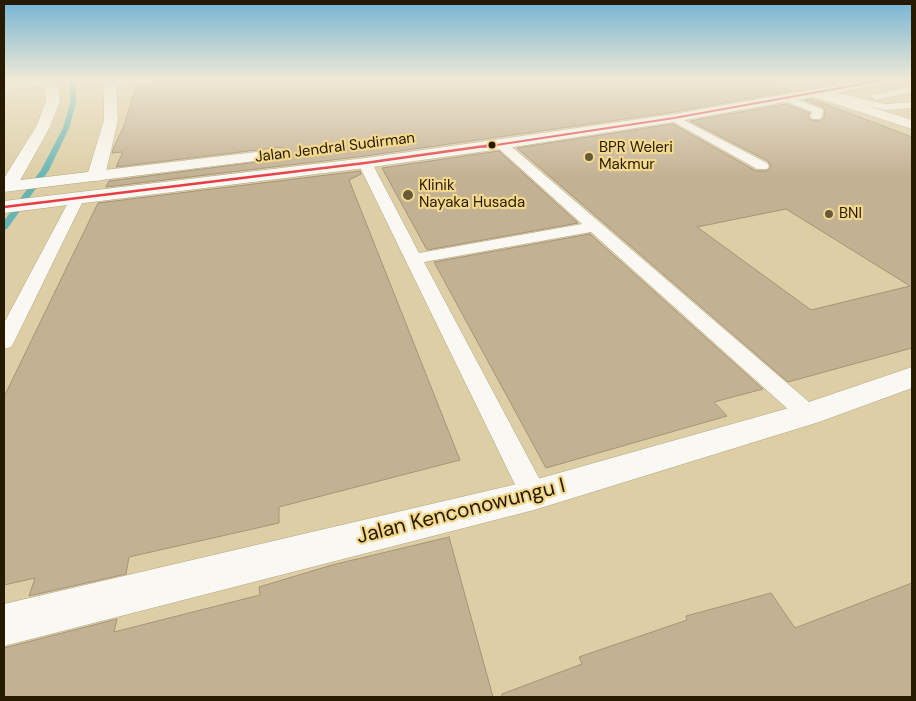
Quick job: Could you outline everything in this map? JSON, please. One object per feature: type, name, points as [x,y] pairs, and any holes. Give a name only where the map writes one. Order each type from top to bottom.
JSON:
[{"type":"main road","points":[[10,186],[43,127],[49,112]]},
{"type":"main road","points":[[89,177],[111,120],[111,112]]},
{"type":"main road","name":"Jalan Jendral Sudirman","points":[[4,207],[365,163],[709,112]]},
{"type":"main road","points":[[875,112],[912,125]]},
{"type":"main road","name":"Jalan Jendral Sudirman","points":[[10,186],[301,152]]},
{"type":"main road","name":"Jalan Kenconowungu I","points":[[4,625],[534,495],[808,414],[912,377]]},
{"type":"lane","points":[[816,117],[818,112]]},
{"type":"lane","points":[[674,118],[762,166]]},
{"type":"lane","points":[[501,144],[808,414]]},
{"type":"lane","points":[[365,163],[534,495]]},
{"type":"lane","points":[[4,342],[77,199]]},
{"type":"lane","points":[[414,259],[595,226]]},
{"type":"building","points":[[128,112],[676,112],[365,156],[106,187],[109,181],[289,158],[291,155],[289,150],[281,147],[116,167],[123,152],[112,153]]},
{"type":"building","points":[[742,112],[807,112],[810,113],[808,116],[811,120],[820,121],[824,117],[825,112],[845,112],[912,137],[912,348],[788,382],[517,148],[673,124],[756,171],[767,171],[771,167],[768,161],[690,121]],"holes":[[[786,209],[910,286],[811,310],[697,227]]]},
{"type":"building","points":[[499,151],[578,223],[427,250],[382,168]]},
{"type":"building","points":[[360,171],[361,174],[349,180],[460,460],[279,507],[279,523],[129,557],[126,574],[29,596],[35,578],[4,585],[4,397],[98,203]]},
{"type":"building","points":[[590,234],[763,389],[714,402],[727,416],[546,468],[434,262]]},
{"type":"building","points":[[449,537],[493,697],[4,697],[4,648],[117,619],[114,632],[260,595],[259,587],[332,565]]},
{"type":"building","points":[[912,583],[912,697],[502,697],[502,694],[582,664],[579,657],[687,620],[686,616],[771,593],[795,628]]},
{"type":"waterway","points":[[4,227],[45,170],[66,128],[71,112]]},
{"type":"transit line","points":[[4,207],[365,163],[709,112]]},
{"type":"place","name":"BPR Weleri Makmur","points":[[589,157]]},
{"type":"place","name":"Klinik Nayaka Husada","points":[[408,195]]},
{"type":"place","name":"BNI","points":[[829,214]]}]
